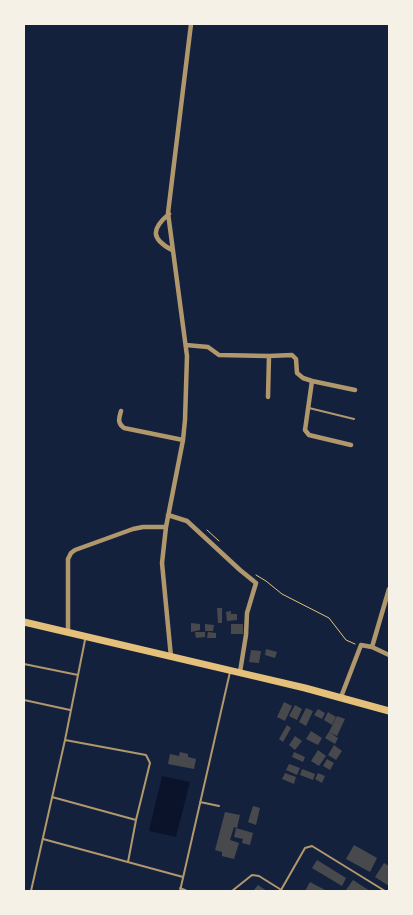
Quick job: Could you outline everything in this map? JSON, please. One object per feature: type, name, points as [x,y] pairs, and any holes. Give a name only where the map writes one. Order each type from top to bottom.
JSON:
[{"type":"main road","points":[[24,622],[240,672],[389,711]]},
{"type":"street","points":[[171,657],[162,562],[170,503],[184,440],[187,356],[172,250],[169,214],[191,24]]},
{"type":"street","points":[[169,214],[157,224],[156,235],[158,240],[172,250]]},
{"type":"street","points":[[186,345],[208,347],[219,355],[292,355],[296,359],[297,373],[303,378],[355,390]]},
{"type":"street","points":[[268,397],[269,356]]},
{"type":"street","points":[[312,381],[306,433],[351,445]]},
{"type":"street","points":[[121,410],[118,420],[120,426],[124,428],[184,440]]},
{"type":"street","points":[[168,515],[187,520],[256,583],[247,614],[246,635],[240,672]]},
{"type":"street","points":[[68,632],[68,559],[71,554],[75,550],[133,529],[166,527]]},
{"type":"street","points":[[372,647],[389,589]]},
{"type":"street","points":[[341,697],[359,649],[372,647],[389,655]]},
{"type":"lane","points":[[309,408],[354,419]]},
{"type":"lane","points":[[31,891],[86,636]]},
{"type":"lane","points":[[24,664],[78,675]]},
{"type":"lane","points":[[180,891],[230,670]]},
{"type":"lane","points":[[24,700],[71,710]]},
{"type":"lane","points":[[65,740],[146,755],[150,763],[128,862]]},
{"type":"lane","points":[[52,797],[136,820]]},
{"type":"lane","points":[[200,802],[219,806]]},
{"type":"lane","points":[[42,839],[183,876]]},
{"type":"lane","points":[[232,891],[252,875],[259,876],[282,891],[305,848],[312,846],[385,891]]},
{"type":"lane","points":[[180,888],[187,891]]},
{"type":"path","points":[[252,573],[282,594],[329,618],[349,643],[359,649]]},
{"type":"water","points":[[162,776],[190,782],[176,837],[149,831]]},
{"type":"building","points":[[217,608],[222,608],[222,623],[218,623]]},
{"type":"building","points":[[231,611],[231,614],[237,614],[237,620],[227,621],[226,612]]},
{"type":"building","points":[[191,623],[200,624],[200,630],[191,632]]},
{"type":"building","points":[[205,624],[214,625],[213,631],[205,631]]},
{"type":"building","points":[[231,624],[243,624],[243,634],[231,634]]},
{"type":"building","points":[[195,632],[205,632],[205,637],[196,638]]},
{"type":"building","points":[[208,632],[216,633],[216,638],[207,638]]},
{"type":"building","points":[[266,649],[277,652],[275,658],[265,655]]},
{"type":"building","points":[[251,650],[261,651],[259,663],[249,662]]},
{"type":"building","points":[[284,702],[292,706],[285,721],[277,717]]},
{"type":"building","points":[[295,705],[302,709],[297,720],[289,716]]},
{"type":"building","points":[[306,708],[313,711],[306,726],[299,722]]},
{"type":"building","points":[[318,709],[325,713],[322,719],[314,715]]},
{"type":"building","points":[[328,712],[336,717],[332,725],[324,720]]},
{"type":"building","points":[[337,716],[345,719],[337,736],[329,732]]},
{"type":"building","points":[[287,725],[291,728],[283,742],[279,739]]},
{"type":"building","points":[[311,731],[322,738],[318,745],[306,739]]},
{"type":"building","points":[[329,732],[338,738],[335,744],[325,738]]},
{"type":"building","points":[[295,736],[302,741],[295,750],[289,745]]},
{"type":"building","points":[[334,745],[342,751],[336,760],[328,755]]},
{"type":"building","points":[[318,750],[326,756],[319,766],[311,761]]},
{"type":"building","points":[[180,752],[196,759],[194,769],[168,764],[170,754],[179,756]]},
{"type":"building","points":[[294,752],[305,757],[303,762],[292,757]]},
{"type":"building","points":[[327,759],[334,763],[330,770],[323,766]]},
{"type":"building","points":[[289,764],[300,768],[297,775],[286,770]]},
{"type":"building","points":[[302,769],[315,774],[313,780],[300,775]]},
{"type":"building","points":[[285,773],[296,777],[294,784],[282,779]]},
{"type":"building","points":[[318,773],[325,776],[322,783],[315,779]]},
{"type":"building","points":[[253,806],[260,808],[256,825],[248,822]]},
{"type":"building","points":[[225,812],[240,815],[237,828],[234,827],[230,840],[239,843],[234,859],[222,856],[222,852],[215,850]]},
{"type":"building","points":[[236,828],[253,833],[250,845],[242,843],[243,839],[234,837]]},
{"type":"building","points":[[354,845],[377,858],[370,872],[346,859]]},
{"type":"building","points":[[317,860],[346,878],[342,886],[312,868]]},
{"type":"building","points":[[384,863],[389,866],[389,886],[375,877]]},
{"type":"building","points":[[353,880],[370,891],[346,890]]},
{"type":"building","points":[[310,882],[327,891],[305,891]]},
{"type":"building","points":[[258,885],[267,891],[253,891]]}]
